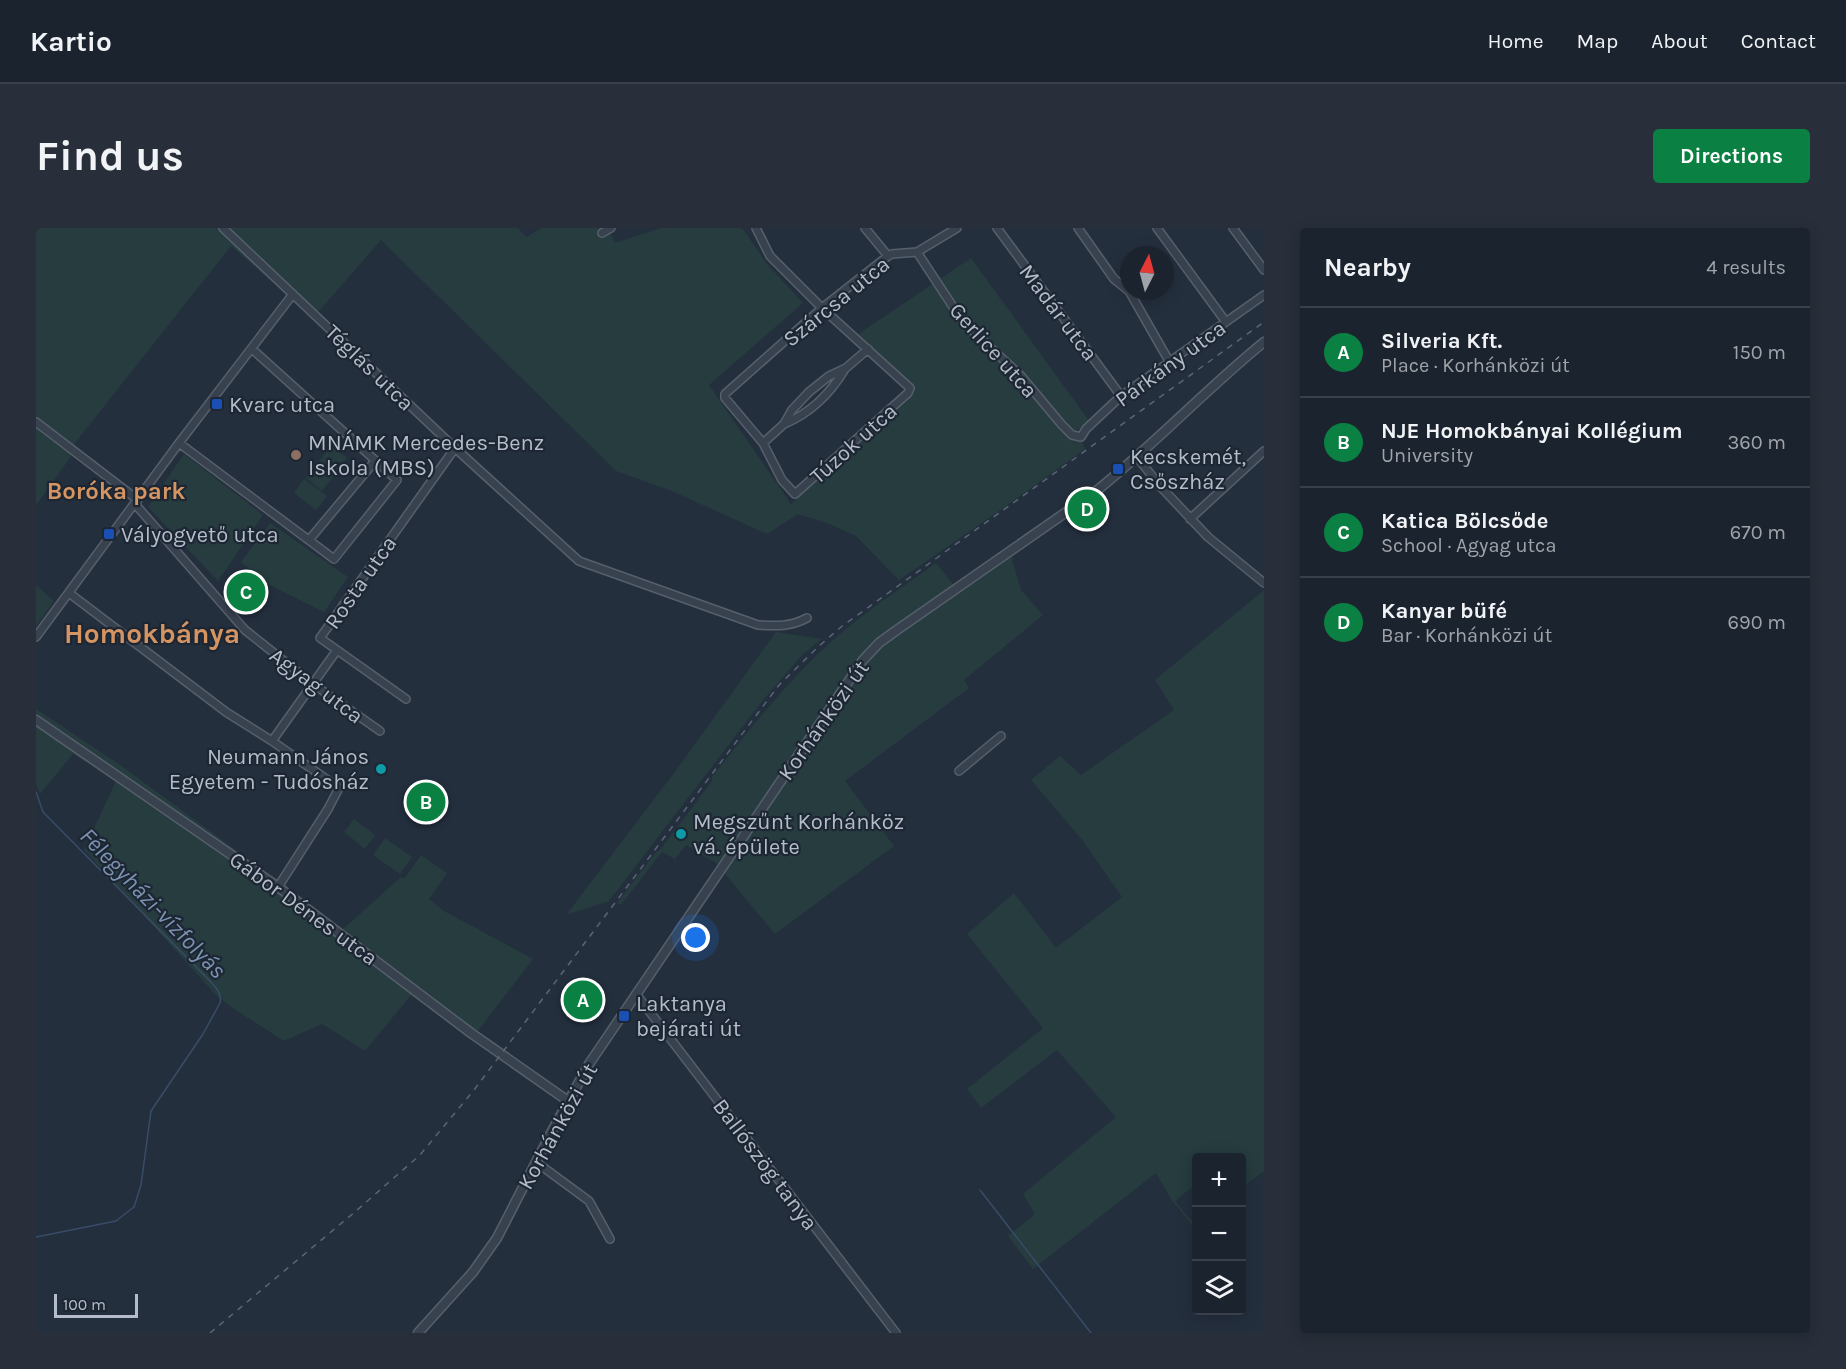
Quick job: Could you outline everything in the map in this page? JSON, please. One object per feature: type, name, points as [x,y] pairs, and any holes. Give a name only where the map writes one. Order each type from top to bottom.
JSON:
[{"type":"street","name":"Téglás utca","points":[[223,228],[455,448],[579,561],[758,625],[782,627],[807,618]]},
{"type":"street","points":[[602,233],[611,228]]},
{"type":"street","name":"Túzok utca","points":[[725,394],[725,398],[763,443],[782,480],[792,493],[798,493],[908,393],[910,388],[822,308],[770,256],[756,228]]},
{"type":"street","points":[[865,228],[888,256]]},
{"type":"street","name":"Szárcsa utca","points":[[725,394],[822,308],[888,256],[917,252],[957,228]]},
{"type":"street","name":"Madár utca","points":[[997,228],[1122,396]]},
{"type":"street","points":[[1078,228],[1113,279],[1120,284]]},
{"type":"street","points":[[1157,228],[1226,322]]},
{"type":"street","points":[[1233,228],[1264,270]]},
{"type":"street","name":"Gerlice utca","points":[[917,252],[963,322],[1021,376],[1062,426],[1072,435],[1081,437]]},
{"type":"street","points":[[36,637],[179,443],[293,294]]},
{"type":"street","name":"Párkány utca","points":[[1081,437],[1086,429],[1122,396],[1264,295]]},
{"type":"street","points":[[1134,300],[1169,361]]},
{"type":"street","name":"Korhánközi út","points":[[418,1333],[487,1254],[590,1064],[867,656],[894,632],[1095,492],[1137,457],[1226,373],[1264,342]]},
{"type":"street","points":[[179,443],[334,559],[397,480],[252,349]]},
{"type":"street","points":[[763,443],[784,424],[792,410],[809,392],[829,376],[846,368],[868,349]]},
{"type":"street","points":[[784,424],[797,419],[818,404],[836,384],[846,368]]},
{"type":"street","name":"Agyag utca","points":[[36,422],[136,502],[245,630],[313,684],[380,731]]},
{"type":"street","name":"Rosta utca","points":[[272,741],[337,650],[320,638],[455,448]]},
{"type":"street","points":[[1190,519],[1264,451]]},
{"type":"street","points":[[1137,457],[1160,486],[1208,537],[1264,583]]},
{"type":"street","points":[[309,540],[375,461]]},
{"type":"street","points":[[69,593],[226,712],[339,788],[279,887]]},
{"type":"street","points":[[337,650],[406,699]]},
{"type":"street","name":"Gábor Dénes utca","points":[[36,720],[279,887],[471,1033],[568,1101]]},
{"type":"street","points":[[959,771],[1001,736]]},
{"type":"street","name":"Ballószög tanya","points":[[636,994],[896,1333]]},
{"type":"street","points":[[536,1162],[589,1201],[610,1239]]},
{"type":"green space","points":[[36,228],[518,228],[526,237],[542,228],[608,228],[615,243],[661,228],[742,228],[768,265],[803,303],[709,385],[791,504],[910,393],[854,337],[971,258],[1090,422],[1077,430],[1085,449],[899,580],[856,536],[827,523],[798,514],[767,534],[672,491],[616,471],[381,240],[313,318],[231,246],[75,443],[70,458],[36,505]]},
{"type":"green space","points":[[331,446],[347,458],[322,491],[306,478]]},
{"type":"green space","points":[[184,454],[263,515],[218,581],[148,507]]},
{"type":"green space","points":[[304,479],[327,496],[316,510],[294,493]]},
{"type":"green space","points":[[270,523],[348,577],[324,612],[266,583],[241,562]]},
{"type":"green space","points":[[1011,544],[1013,563],[1021,590],[1043,615],[964,680],[969,688],[845,781],[894,846],[775,934],[716,863],[686,845],[675,859],[662,852],[621,905],[617,903],[751,729],[791,682],[833,640],[876,605],[936,563],[954,585]]},
{"type":"green space","points":[[36,585],[54,601],[36,626]]},
{"type":"green space","points":[[1264,590],[1264,1171],[1246,1185],[1246,1153],[1192,1153],[1192,1187],[1175,1201],[1192,1221],[1192,1225],[1171,1199],[1156,1173],[1033,1269],[1008,1236],[1035,1214],[1023,1194],[1116,1117],[1057,1050],[981,1108],[967,1089],[1043,1028],[967,934],[1014,893],[1056,948],[1122,897],[1083,841],[1031,780],[1060,756],[1081,775],[1174,710],[1155,680]]},
{"type":"green space","points":[[776,632],[822,639],[803,654],[763,700],[609,901],[566,915],[677,769]]},
{"type":"green space","points":[[36,709],[123,767],[343,929],[401,877],[404,879],[421,855],[447,873],[429,899],[444,911],[533,959],[471,1040],[411,995],[365,1051],[322,1024],[284,1041],[217,996],[84,850],[116,781],[73,754],[40,794],[36,784]]},
{"type":"green space","points":[[354,819],[375,835],[365,849],[344,832]]},
{"type":"green space","points":[[385,838],[412,857],[400,874],[373,855]]},
{"type":"waterway","name":"Félegyházi-vízfolyás","points":[[36,792],[43,812],[211,982],[220,997],[220,1003],[203,1034],[151,1111],[141,1185],[134,1207],[116,1221],[36,1237]]},
{"type":"waterway","points":[[980,1190],[1091,1333]]},
{"type":"railway","points":[[210,1333],[420,1155],[474,1090],[779,685],[819,646],[841,627],[1264,322]]},
{"type":"place","name":"Kvarc utca","points":[[217,404]]},
{"type":"place","name":"MNÁMK Mercedes-Benz Iskola (MBS)","points":[[296,455]]},
{"type":"place","name":"Kecskemét, Csőszház","points":[[1118,469]]},
{"type":"place","name":"Kanyar büfé","points":[[1087,509]]},
{"type":"place","name":"Vályogvető utca","points":[[109,534]]},
{"type":"place","name":"Katica Bölcsőde","points":[[246,592]]},
{"type":"place","name":"Neumann János Egyetem - Tudósház","points":[[381,769]]},
{"type":"place","name":"NJE Homokbányai Kollégium","points":[[426,802]]},
{"type":"place","name":"Megszűnt Korhánköz vá. épülete","points":[[681,834]]},
{"type":"place","name":"Silveria Kft.","points":[[583,1000]]},
{"type":"place","name":"Laktanya bejárati út","points":[[624,1016]]},
{"type":"district","name":"Boróka park","points":[[116,491]]},
{"type":"district","name":"Homokbánya","points":[[152,633]]}]
